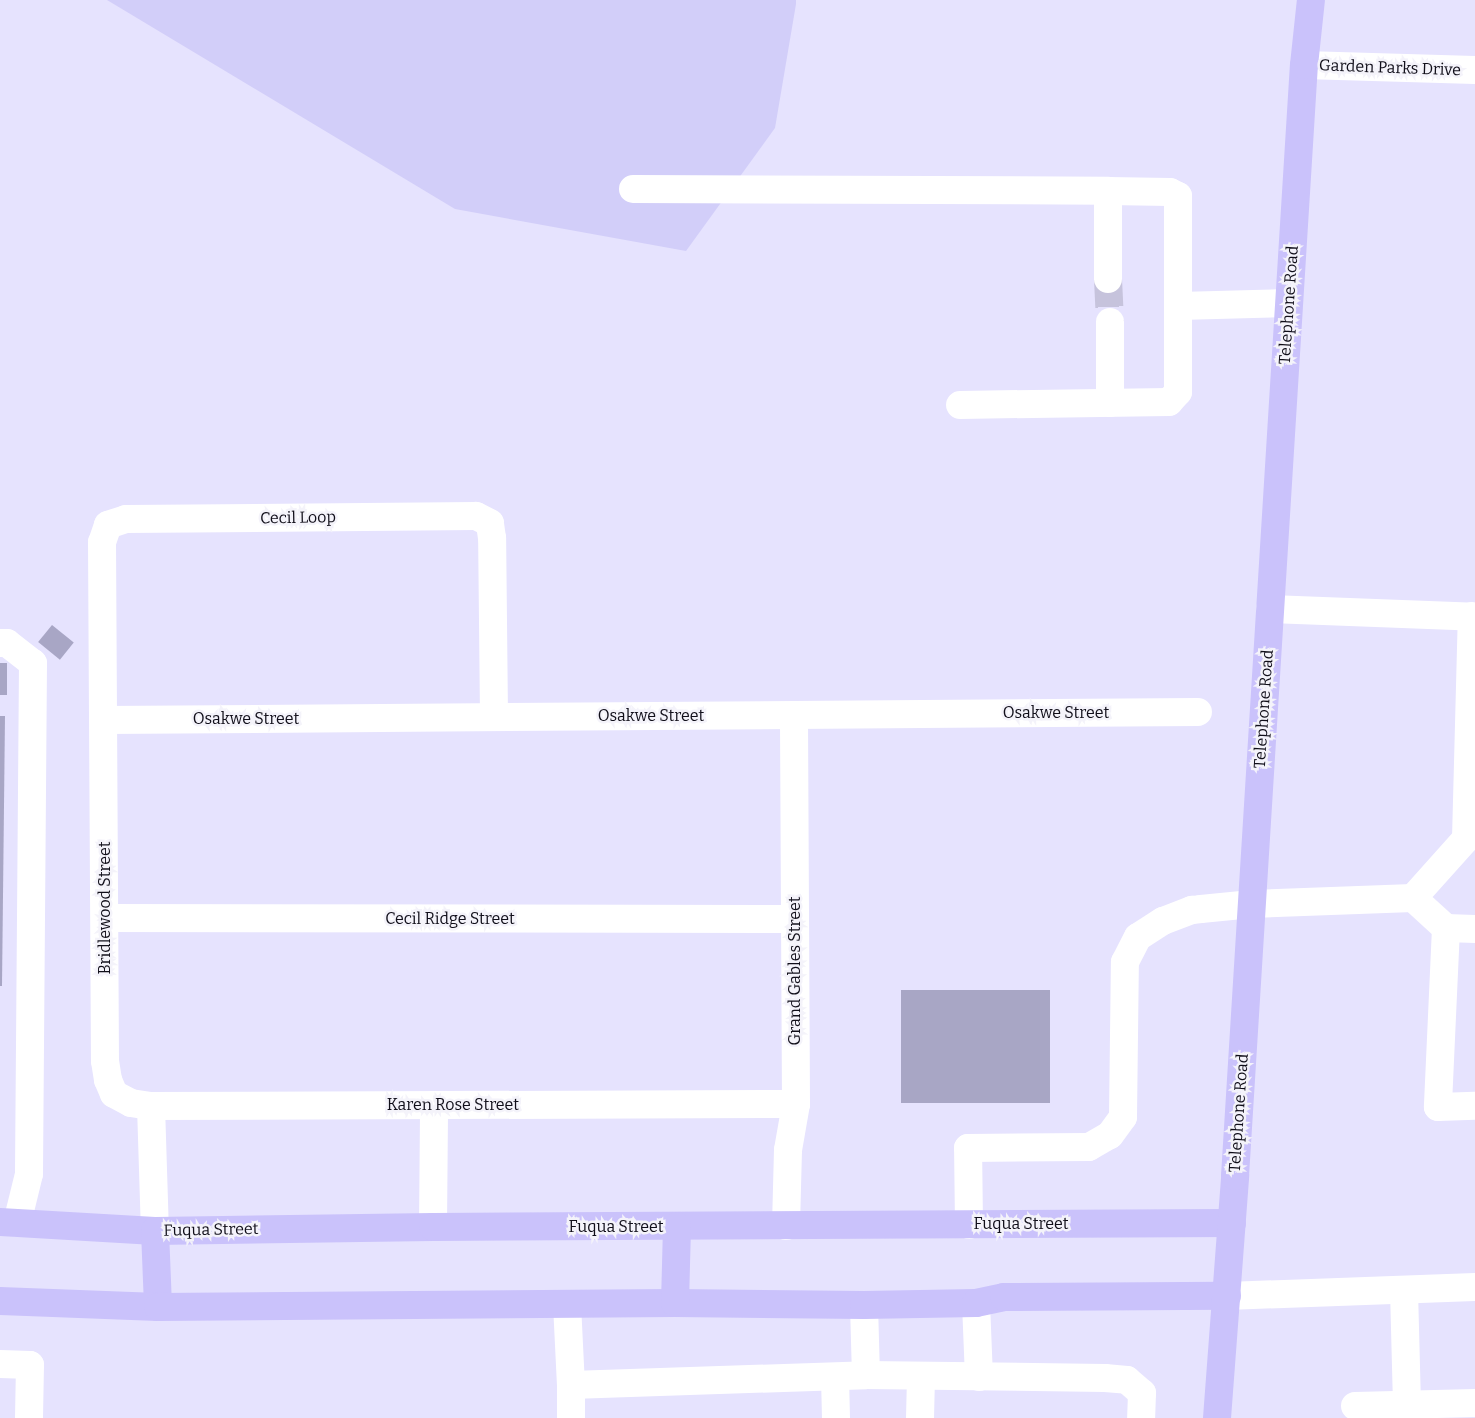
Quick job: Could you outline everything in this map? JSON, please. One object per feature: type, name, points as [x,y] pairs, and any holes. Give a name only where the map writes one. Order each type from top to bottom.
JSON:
[{"type":"main road","name":"Telephone Road","points":[[1217,1418],[1232,1223],[1304,65],[1311,0]]},
{"type":"main road","name":"Fuqua Street","points":[[9,1223],[155,1231],[433,1227],[1232,1223]]},
{"type":"main road","points":[[675,1303],[677,1226]]},
{"type":"main road","points":[[155,1231],[158,1307]]},
{"type":"main road","points":[[0,1301],[158,1307],[675,1303],[864,1305],[976,1303],[1004,1298],[1227,1296]]},
{"type":"street","name":"Garden Parks Drive","points":[[1304,65],[1475,70]]},
{"type":"street","points":[[633,189],[1108,191],[1170,192],[1178,196],[1178,392],[1169,402],[960,405]]},
{"type":"street","points":[[1108,191],[1108,279]]},
{"type":"street","points":[[1178,306],[1289,303]]},
{"type":"street","points":[[1110,322],[1110,403]]},
{"type":"street","name":"Cecil Loop","points":[[104,720],[102,542],[108,525],[126,519],[476,516],[490,523],[492,538],[494,717]]},
{"type":"street","points":[[969,1225],[968,1148],[1089,1147],[1110,1135],[1123,1118],[1125,962],[1138,937],[1163,921],[1192,910],[1252,904],[1413,898],[1471,839],[1474,616],[1270,609]]},
{"type":"street","points":[[0,643],[7,643],[33,663],[29,1174],[9,1223]]},
{"type":"street","name":"Osakwe Street","points":[[104,720],[1198,712]]},
{"type":"street","name":"Grand Gables Street","points":[[786,1226],[788,1150],[796,1104],[794,715]]},
{"type":"street","name":"Bridlewood Street","points":[[104,720],[105,1061],[108,1080],[114,1094]]},
{"type":"street","points":[[1413,898],[1446,928],[1475,929]]},
{"type":"street","name":"Cecil Ridge Street","points":[[104,918],[795,919]]},
{"type":"street","points":[[1446,928],[1438,1106],[1475,1106]]},
{"type":"street","name":"Karen Rose Street","points":[[114,1094],[131,1103],[151,1106],[796,1104]]},
{"type":"street","points":[[151,1106],[155,1231]]},
{"type":"street","points":[[433,1227],[434,1106]]},
{"type":"street","points":[[1227,1296],[1475,1287]]},
{"type":"street","points":[[1404,1290],[1407,1405]]},
{"type":"street","points":[[976,1303],[979,1377]]},
{"type":"street","points":[[566,1304],[571,1418]]},
{"type":"street","points":[[864,1305],[866,1375]]},
{"type":"street","points":[[0,1364],[30,1365],[29,1418]]},
{"type":"street","points":[[571,1384],[866,1375],[1104,1378],[1127,1380],[1142,1393],[1141,1418]]},
{"type":"street","points":[[920,1418],[921,1376]]},
{"type":"street","points":[[835,1377],[836,1418]]},
{"type":"street","points":[[1355,1406],[1475,1403]]},
{"type":"shaded area","points":[[107,0],[796,0],[796,4],[775,128],[686,251],[455,209]]},
{"type":"building","points":[[52,625],[74,643],[60,660],[38,642]]},
{"type":"building","points":[[0,663],[7,663],[7,695],[0,695]]},
{"type":"building","points":[[0,716],[5,716],[2,986],[0,986]]},
{"type":"building","points":[[901,990],[1050,990],[1050,1103],[901,1103]]},
{"type":"tunnel","points":[[1108,279],[1110,322]]}]
